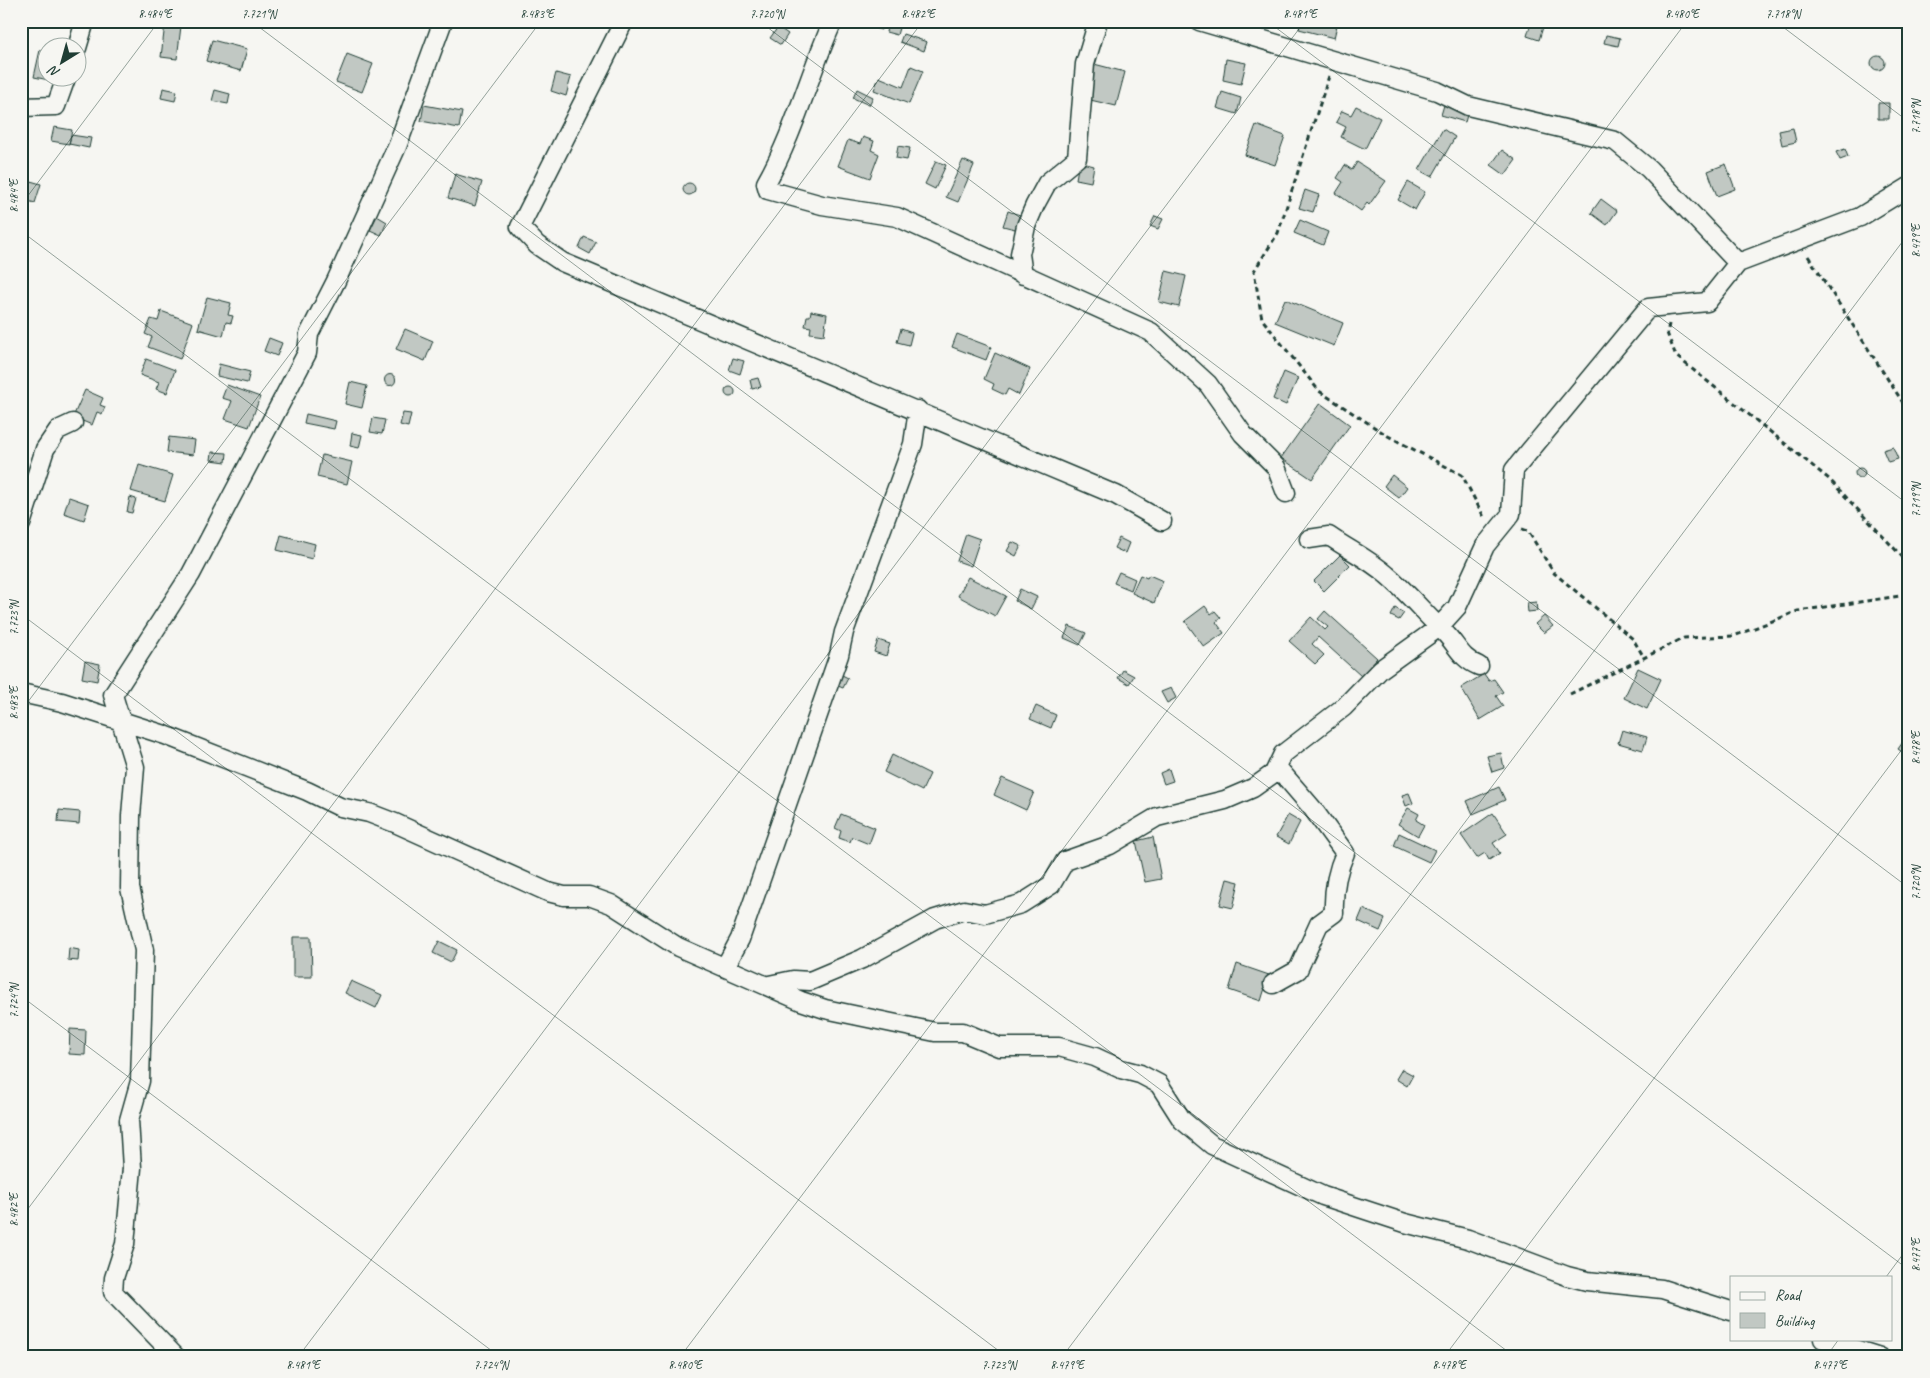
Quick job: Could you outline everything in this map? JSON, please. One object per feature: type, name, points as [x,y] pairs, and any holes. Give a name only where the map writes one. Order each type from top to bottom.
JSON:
[{"type":"street","points":[[80,38],[86,21]]},
{"type":"street","points":[[176,1357],[113,1292],[114,1278],[126,1234],[132,1168],[128,1120],[140,1081],[144,950],[130,888],[131,816],[136,767],[113,696],[191,574],[307,353],[309,334],[336,281],[398,144],[444,21]]},
{"type":"street","points":[[624,21],[520,227],[537,245],[562,262],[918,410],[1116,495],[1162,521]]},
{"type":"street","points":[[833,21],[818,55],[783,153],[766,183],[766,188],[773,193],[822,205],[897,218],[1151,332],[1208,384],[1243,434],[1276,467],[1286,493]]},
{"type":"street","points":[[1023,275],[1020,254],[1026,226],[1035,205],[1047,183],[1077,158],[1085,64],[1098,21]]},
{"type":"street","points":[[1199,21],[1437,90],[1468,106],[1615,141],[1649,169],[1738,263]]},
{"type":"street","points":[[21,107],[56,106],[62,88]]},
{"type":"street","points":[[769,985],[793,980],[810,981],[862,959],[935,919],[964,910],[986,914],[1020,904],[1051,885],[1065,861],[1110,845],[1157,818],[1240,794],[1274,773],[1282,754],[1344,706],[1381,669],[1438,628],[1457,607],[1485,546],[1511,514],[1514,470],[1648,308],[1707,302],[1738,263],[1860,217],[1909,187]]},
{"type":"street","points":[[725,967],[740,940],[839,655],[844,632],[913,444],[918,410]]},
{"type":"street","points":[[22,517],[45,449],[58,430],[73,423]]},
{"type":"street","points":[[1309,539],[1329,536],[1346,548],[1364,556],[1388,576],[1443,632],[1466,661],[1479,666]]},
{"type":"street","points":[[21,693],[62,702],[121,720],[307,791],[340,807],[369,813],[548,892],[564,896],[589,896],[612,904],[678,947],[769,985],[801,1001],[825,1009],[936,1032],[963,1032],[999,1048],[1059,1047],[1095,1057],[1152,1079],[1166,1092],[1182,1120],[1212,1145],[1323,1196],[1405,1223],[1468,1239],[1567,1276],[1587,1281],[1662,1290],[1730,1311]]},
{"type":"street","points":[[1273,984],[1298,970],[1319,924],[1334,913],[1333,894],[1338,869],[1345,853],[1313,809],[1277,767]]},
{"type":"street","points":[[1826,1340],[1880,1357]]},
{"type":"path","points":[[1334,61],[1278,233],[1254,271],[1262,319],[1318,391],[1388,436],[1462,475],[1486,520],[1504,522],[1528,531],[1554,574],[1633,639],[1645,659]]},
{"type":"path","points":[[1799,240],[1909,412]]},
{"type":"path","points":[[1673,306],[1667,333],[1676,356],[1828,479],[1909,564]]},
{"type":"path","points":[[1570,694],[1645,659],[1684,638],[1734,636],[1798,611],[1900,596],[1909,598]]},
{"type":"building","points":[[872,21],[883,22],[881,30],[871,27]]},
{"type":"building","points":[[1301,21],[1338,21],[1334,38],[1299,29]]},
{"type":"building","points":[[1531,23],[1543,27],[1539,40],[1527,36]]},
{"type":"building","points":[[165,24],[181,26],[177,59],[161,57]]},
{"type":"building","points":[[888,24],[899,28],[897,35],[886,32]]},
{"type":"building","points":[[778,27],[788,34],[781,45],[770,38]]},
{"type":"building","points":[[903,34],[927,42],[924,51],[900,42]]},
{"type":"building","points":[[1606,35],[1620,38],[1618,46],[1604,43]]},
{"type":"building","points":[[212,40],[247,49],[241,71],[206,61]]},
{"type":"building","points":[[347,54],[373,64],[362,92],[336,82]]},
{"type":"building","points":[[1875,56],[1881,56],[1885,63],[1881,70],[1875,70],[1871,66],[1871,60]]},
{"type":"building","points":[[38,59],[38,78],[34,77]]},
{"type":"building","points":[[1226,59],[1246,63],[1241,84],[1223,80]]},
{"type":"building","points":[[1094,64],[1125,72],[1116,106],[1086,99]]},
{"type":"building","points":[[911,66],[923,71],[909,104],[874,90],[879,77],[903,87]]},
{"type":"building","points":[[556,73],[571,77],[566,96],[551,91]]},
{"type":"building","points":[[163,88],[177,91],[175,101],[161,98]]},
{"type":"building","points":[[857,89],[873,97],[869,105],[853,98]]},
{"type":"building","points":[[215,90],[230,94],[228,104],[212,101]]},
{"type":"building","points":[[1222,92],[1241,98],[1237,114],[1217,108]]},
{"type":"building","points":[[1878,103],[1889,103],[1889,119],[1878,119]]},
{"type":"building","points":[[424,105],[462,112],[459,128],[421,121]]},
{"type":"building","points":[[1444,105],[1468,112],[1465,122],[1441,115]]},
{"type":"building","points":[[1356,106],[1380,118],[1365,149],[1341,137],[1346,127],[1336,122],[1342,111],[1351,115]]},
{"type":"building","points":[[1256,125],[1285,136],[1275,165],[1245,155]]},
{"type":"building","points":[[54,127],[72,130],[69,144],[51,141]]},
{"type":"building","points":[[1793,128],[1796,142],[1782,145],[1779,131]]},
{"type":"building","points":[[1443,129],[1455,137],[1432,177],[1419,170]]},
{"type":"building","points":[[71,135],[91,138],[89,148],[69,144]]},
{"type":"building","points":[[863,137],[874,141],[871,150],[879,154],[870,178],[838,166],[848,140],[860,144]]},
{"type":"building","points":[[898,146],[910,148],[907,160],[896,158]]},
{"type":"building","points":[[1845,149],[1848,157],[1840,160],[1836,152]]},
{"type":"building","points":[[1502,150],[1516,160],[1505,175],[1491,165]]},
{"type":"building","points":[[963,160],[974,165],[958,202],[946,197]]},
{"type":"building","points":[[936,161],[946,165],[935,189],[925,184]]},
{"type":"building","points":[[1079,162],[1094,166],[1091,182],[1076,179]]},
{"type":"building","points":[[1357,162],[1386,181],[1369,205],[1367,203],[1361,211],[1336,193],[1343,182],[1337,178],[1345,165],[1352,170]]},
{"type":"building","points":[[1726,164],[1735,189],[1717,196],[1708,171]]},
{"type":"building","points":[[455,174],[482,182],[475,206],[448,198]]},
{"type":"building","points":[[27,180],[41,184],[35,203],[21,199]]},
{"type":"building","points":[[1408,182],[1425,192],[1415,210],[1398,200]]},
{"type":"building","points":[[687,183],[691,183],[695,189],[691,195],[687,195],[683,191],[683,187]]},
{"type":"building","points":[[1305,190],[1319,195],[1313,212],[1299,208]]},
{"type":"building","points":[[1601,199],[1617,211],[1607,225],[1591,213]]},
{"type":"building","points":[[1008,211],[1020,215],[1015,229],[1003,226]]},
{"type":"building","points":[[377,216],[387,222],[381,235],[370,230]]},
{"type":"building","points":[[1155,216],[1163,219],[1158,229],[1150,226]]},
{"type":"building","points":[[1300,220],[1328,232],[1323,245],[1294,233]]},
{"type":"building","points":[[584,237],[596,242],[590,254],[579,248]]},
{"type":"building","points":[[1166,271],[1186,276],[1179,307],[1159,302]]},
{"type":"building","points":[[207,297],[231,303],[228,315],[233,316],[231,323],[226,322],[223,336],[198,329]]},
{"type":"building","points":[[1285,299],[1343,323],[1334,346],[1275,322]]},
{"type":"building","points":[[161,311],[193,323],[180,359],[148,347],[152,337],[145,334],[151,319],[158,321]]},
{"type":"building","points":[[811,311],[827,314],[824,335],[810,333],[811,327],[805,326],[807,316],[810,316]]},
{"type":"building","points":[[405,329],[433,341],[425,361],[396,349]]},
{"type":"building","points":[[901,329],[912,333],[909,345],[897,342]]},
{"type":"building","points":[[957,334],[991,347],[986,360],[952,347]]},
{"type":"building","points":[[269,338],[282,343],[277,356],[264,351]]},
{"type":"building","points":[[995,353],[1030,369],[1019,395],[1008,389],[1005,395],[992,389],[994,384],[984,379]]},
{"type":"building","points":[[733,358],[744,361],[740,374],[729,370]]},
{"type":"building","points":[[146,359],[175,370],[167,393],[156,389],[159,382],[140,375]]},
{"type":"building","points":[[219,364],[250,372],[247,383],[217,376]]},
{"type":"building","points":[[1284,372],[1298,378],[1286,405],[1273,399]]},
{"type":"building","points":[[388,375],[392,375],[395,380],[394,384],[388,385],[385,382],[385,378]]},
{"type":"building","points":[[758,378],[761,387],[752,389],[750,380]]},
{"type":"building","points":[[350,382],[367,386],[362,408],[345,404]]},
{"type":"building","points":[[227,385],[260,397],[249,427],[225,419],[232,401],[222,398]]},
{"type":"building","points":[[728,387],[732,387],[735,392],[734,396],[728,397],[725,394],[725,390]]},
{"type":"building","points":[[85,390],[103,398],[100,405],[105,407],[102,414],[97,412],[92,425],[73,417]]},
{"type":"building","points":[[1320,403],[1350,425],[1312,479],[1281,458]]},
{"type":"building","points":[[403,413],[411,414],[408,427],[400,425]]},
{"type":"building","points":[[306,414],[336,421],[334,429],[304,423]]},
{"type":"building","points":[[373,418],[385,420],[382,434],[370,432]]},
{"type":"building","points":[[352,433],[362,435],[359,448],[350,446]]},
{"type":"building","points":[[169,437],[195,440],[193,455],[167,452]]},
{"type":"building","points":[[1893,447],[1898,459],[1888,462],[1883,450]]},
{"type":"building","points":[[212,452],[227,453],[226,462],[211,460]]},
{"type":"building","points":[[322,455],[352,462],[347,484],[317,477]]},
{"type":"building","points":[[139,465],[173,475],[165,501],[131,491]]},
{"type":"building","points":[[1860,468],[1865,473],[1860,478],[1855,473]]},
{"type":"building","points":[[1392,475],[1407,487],[1399,498],[1384,486]]},
{"type":"building","points":[[69,497],[89,504],[84,520],[64,513]]},
{"type":"building","points":[[130,497],[136,499],[132,513],[127,512]]},
{"type":"building","points":[[966,534],[980,539],[971,566],[957,561]]},
{"type":"building","points":[[281,535],[315,544],[312,559],[277,550]]},
{"type":"building","points":[[1119,538],[1129,543],[1125,553],[1114,548]]},
{"type":"building","points":[[1012,542],[1021,546],[1016,556],[1007,551]]},
{"type":"building","points":[[1340,555],[1350,565],[1324,591],[1314,581]]},
{"type":"building","points":[[1119,572],[1135,579],[1131,590],[1114,583]]},
{"type":"building","points":[[1140,575],[1147,578],[1149,575],[1163,581],[1154,603],[1132,593]]},
{"type":"building","points":[[968,577],[1006,596],[995,616],[958,596]]},
{"type":"building","points":[[1020,589],[1037,597],[1031,609],[1015,601]]},
{"type":"building","points":[[1536,602],[1537,611],[1528,612],[1527,603]]},
{"type":"building","points":[[1205,606],[1211,614],[1215,611],[1221,618],[1216,622],[1224,633],[1204,647],[1185,621]]},
{"type":"building","points":[[1395,608],[1404,613],[1399,620],[1391,616]]},
{"type":"building","points":[[1325,611],[1377,658],[1361,676],[1318,637],[1312,644],[1324,655],[1315,664],[1289,641],[1311,617],[1325,630],[1328,627],[1318,619]]},
{"type":"building","points":[[1544,616],[1553,626],[1544,633],[1535,624]]},
{"type":"building","points":[[1069,626],[1086,633],[1080,645],[1064,638]]},
{"type":"building","points":[[878,640],[890,644],[886,656],[874,652]]},
{"type":"building","points":[[85,661],[100,664],[97,681],[82,678]]},
{"type":"building","points":[[1638,668],[1661,679],[1647,709],[1624,698]]},
{"type":"building","points":[[1123,670],[1134,676],[1129,684],[1118,678]]},
{"type":"building","points":[[838,673],[848,678],[843,688],[833,684]]},
{"type":"building","points":[[1484,674],[1489,681],[1494,679],[1503,692],[1496,696],[1503,706],[1480,720],[1461,688]]},
{"type":"building","points":[[1171,688],[1176,698],[1167,703],[1161,692]]},
{"type":"building","points":[[1036,706],[1056,715],[1051,728],[1030,719]]},
{"type":"building","points":[[1622,730],[1647,737],[1643,750],[1618,743]]},
{"type":"building","points":[[1909,735],[1909,757],[1898,749]]},
{"type":"building","points":[[1501,753],[1504,768],[1492,772],[1487,756]]},
{"type":"building","points":[[892,755],[930,774],[922,791],[884,772]]},
{"type":"building","points":[[1169,769],[1173,781],[1164,784],[1160,773]]},
{"type":"building","points":[[1002,778],[1034,792],[1026,810],[994,795]]},
{"type":"building","points":[[1499,787],[1505,800],[1473,814],[1467,801]]},
{"type":"building","points":[[1409,793],[1413,803],[1406,806],[1402,795]]},
{"type":"building","points":[[1408,808],[1419,814],[1416,820],[1424,825],[1418,836],[1398,824]]},
{"type":"building","points":[[59,810],[80,812],[79,824],[58,822]]},
{"type":"building","points":[[1493,813],[1507,834],[1493,843],[1500,853],[1489,860],[1485,853],[1477,858],[1461,835]]},
{"type":"building","points":[[841,814],[875,828],[869,844],[852,837],[850,842],[839,838],[841,831],[835,828]]},
{"type":"building","points":[[1288,815],[1300,822],[1289,844],[1276,837]]},
{"type":"building","points":[[1399,833],[1435,850],[1429,862],[1394,846]]},
{"type":"building","points":[[1153,837],[1161,879],[1145,882],[1136,841]]},
{"type":"building","points":[[1227,879],[1239,882],[1233,908],[1220,905]]},
{"type":"building","points":[[1363,909],[1385,919],[1380,931],[1358,921]]},
{"type":"building","points":[[293,937],[311,937],[312,977],[293,977]]},
{"type":"building","points":[[439,941],[457,950],[451,962],[433,953]]},
{"type":"building","points":[[69,948],[79,950],[78,961],[68,960]]},
{"type":"building","points":[[1237,964],[1269,975],[1261,1001],[1229,990]]},
{"type":"building","points":[[351,981],[382,995],[376,1008],[345,993]]},
{"type":"building","points":[[70,1029],[86,1030],[85,1055],[69,1054]]},
{"type":"building","points":[[1402,1069],[1413,1075],[1407,1086],[1396,1079]]}]
